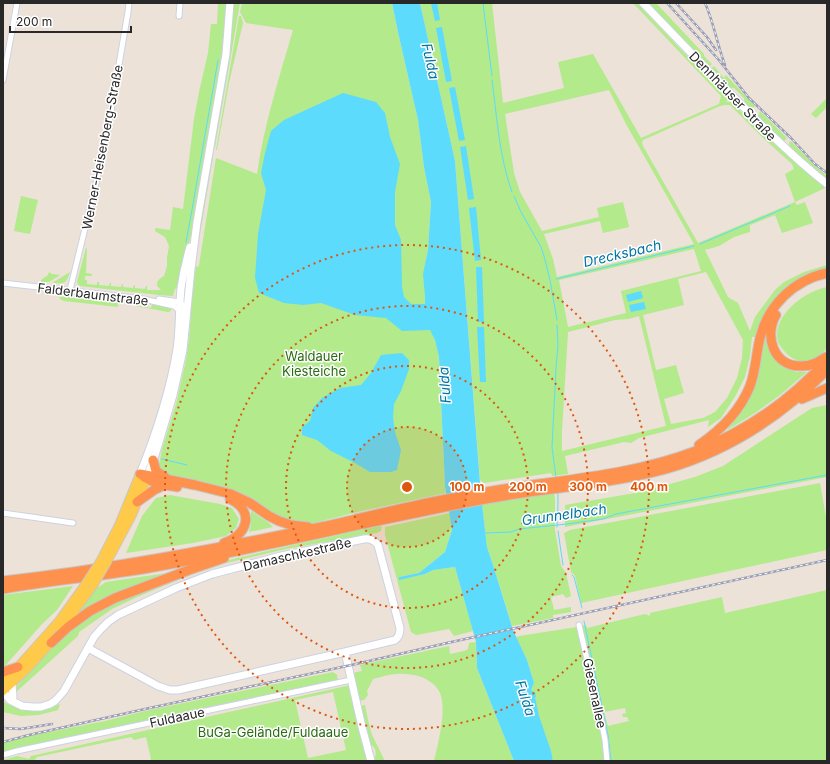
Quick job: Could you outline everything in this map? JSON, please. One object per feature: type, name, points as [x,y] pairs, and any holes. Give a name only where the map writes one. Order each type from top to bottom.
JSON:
[{"type":"highway","points":[[682,456],[718,431],[733,416],[740,406],[752,380],[764,327],[776,304],[796,287],[812,278],[827,273]]},
{"type":"highway","points":[[827,279],[808,286],[787,300],[773,320],[770,335],[772,346],[776,352],[782,360],[790,364],[806,366],[818,362],[827,356]]},
{"type":"highway","points":[[578,482],[641,468],[682,456],[723,439],[780,404],[827,360]]},
{"type":"highway","points":[[3,588],[109,574],[256,547],[372,519],[434,502],[490,491],[578,482],[610,481],[652,472],[692,460],[736,440],[764,423],[786,407],[827,370]]},
{"type":"highway","points":[[786,407],[811,394],[827,388]]},
{"type":"highway","points":[[153,460],[157,472],[167,483],[231,499],[239,504],[244,512],[244,526],[242,532],[236,538],[229,542],[191,553]]},
{"type":"highway","points":[[145,476],[155,483],[167,483],[231,494],[250,503],[279,522],[303,527],[322,527]]},
{"type":"highway","points":[[137,502],[167,483]]},
{"type":"highway","points":[[3,581],[115,567],[322,527],[372,519]]},
{"type":"highway","points":[[51,643],[68,627],[83,616],[115,598],[256,547]]},
{"type":"highway","points":[[3,672],[18,667]]},
{"type":"main road","points":[[3,690],[12,684],[51,643],[62,628],[132,515],[145,476]]},
{"type":"main road","points":[[104,561],[119,525],[145,476]]},
{"type":"main road","points":[[3,681],[18,667],[90,585]]},
{"type":"street","points":[[3,80],[17,3]]},
{"type":"street","name":"Werner-Heisenberg-Straße","points":[[70,290],[105,146],[129,3]]},
{"type":"street","points":[[179,16],[180,3]]},
{"type":"street","points":[[145,476],[153,460],[173,395],[182,350],[197,222],[226,54],[230,3]]},
{"type":"street","name":"Dennhäuser Straße","points":[[643,3],[751,115],[783,146],[827,184]]},
{"type":"street","points":[[145,476],[149,450],[167,395],[177,348],[180,302],[184,272],[197,222]]},
{"type":"street","name":"Falderbaumstraße","points":[[3,283],[143,299],[174,306],[180,311]]},
{"type":"street","points":[[143,299],[180,302],[184,307],[186,318]]},
{"type":"street","points":[[3,513],[73,523]]},
{"type":"street","name":"Damaschkestraße","points":[[3,690],[9,698],[33,707],[40,707],[55,702],[64,691],[94,637],[108,622],[118,616],[176,588],[212,574],[281,556],[364,539],[372,539],[377,543],[380,550],[399,623],[400,633],[395,640],[178,690],[170,690],[158,686],[88,648]]},
{"type":"street","name":"Giesenallee","points":[[579,625],[601,720],[607,761]]},
{"type":"street","points":[[345,652],[371,761]]},
{"type":"street","name":"Fuldaaue","points":[[3,755],[136,725],[351,680]]},
{"type":"street","points":[[9,698],[12,684]]},
{"type":"green space","points":[[218,3],[227,3],[225,40],[195,221],[185,257],[179,288],[175,289],[173,296],[80,286],[77,282],[87,248],[86,273],[92,274],[92,276],[85,276],[87,284],[97,285],[97,282],[99,282],[99,285],[109,286],[111,283],[111,286],[121,287],[123,284],[123,287],[133,288],[135,285],[135,288],[145,289],[147,286],[147,290],[161,290],[157,286],[157,282],[164,276],[167,266],[169,246],[165,237],[155,231],[155,229],[170,230],[173,207],[183,209],[194,119],[208,53],[211,24],[217,24]]},
{"type":"green space","points":[[232,3],[240,3],[215,147],[214,142]]},
{"type":"green space","name":"Waldauer Kiesteiche","points":[[242,3],[392,3],[418,120],[424,167],[431,202],[426,261],[433,335],[439,357],[446,493],[304,524],[273,516],[251,499],[217,486],[172,476],[158,470],[162,449],[176,404],[186,360],[191,314],[190,301],[196,266],[198,267],[199,265],[216,158],[257,174],[277,84],[293,30],[246,23],[240,12]]},
{"type":"green space","points":[[420,3],[492,3],[503,103],[564,88],[558,62],[593,54],[641,138],[719,104],[721,96],[633,3],[637,3],[729,100],[726,101],[727,102],[731,101],[764,135],[825,188],[795,202],[797,205],[805,202],[813,223],[782,233],[775,215],[750,225],[750,232],[734,237],[719,246],[705,250],[728,297],[738,303],[750,331],[755,317],[775,290],[784,282],[804,272],[827,265],[827,269],[802,277],[781,292],[773,302],[760,325],[756,337],[752,337],[750,356],[745,377],[736,395],[721,418],[708,427],[709,420],[639,438],[631,443],[624,442],[565,456],[568,474],[552,476],[551,473],[484,483],[480,480],[455,161]],"holes":[[[609,90],[626,124],[694,244],[557,277],[553,259],[544,234],[600,221],[603,233],[629,227],[623,202],[597,208],[599,217],[542,231],[520,192],[514,173],[505,114]],[[730,105],[792,164],[794,169],[785,174],[795,202],[698,243],[642,143],[643,140],[720,106]],[[694,249],[701,271],[621,291],[626,313],[568,327],[559,280]],[[706,272],[743,340],[742,358],[737,378],[727,398],[715,412],[703,418],[671,424],[664,399],[684,393],[676,365],[656,370],[643,315],[684,305],[678,279]],[[639,316],[666,426],[562,451],[568,332],[615,320]]]},
{"type":"green space","points":[[647,3],[656,3],[712,64],[709,67]]},
{"type":"green space","points":[[239,16],[241,16],[243,23],[229,83],[216,150]]},
{"type":"green space","points":[[714,66],[724,78],[726,75],[755,106],[753,108],[749,109],[745,106],[744,98],[734,88],[728,88],[712,72],[712,68]]},
{"type":"green space","points":[[827,98],[827,107],[816,118],[811,114]]},
{"type":"green space","points":[[760,111],[787,138],[784,141],[782,142],[759,119],[758,116]]},
{"type":"green space","points":[[791,141],[827,176],[827,180],[790,149],[789,143]]},
{"type":"green space","points":[[213,157],[194,270],[194,257],[210,162]]},
{"type":"green space","points":[[21,196],[38,200],[30,234],[14,231]]},
{"type":"green space","points":[[49,272],[60,275],[49,282],[41,282],[41,280],[48,275]]},
{"type":"green space","points":[[70,272],[66,281],[52,283]]},
{"type":"green space","points":[[827,287],[827,348],[823,353],[808,361],[792,358],[778,342],[777,332],[780,323],[785,314],[800,299],[818,289]]},
{"type":"green space","points":[[59,296],[118,303],[118,307],[64,301],[60,299]]},
{"type":"green space","points":[[152,304],[171,308],[171,311],[168,312],[136,306],[151,308]]},
{"type":"green space","points":[[766,334],[770,352],[775,358],[793,371],[807,372],[780,395],[755,413],[727,430],[743,408],[753,390],[759,372]]},
{"type":"green space","points":[[827,405],[827,477],[565,527],[565,505],[641,492],[695,477],[723,466],[812,408]]},
{"type":"green space","points":[[820,483],[827,523],[827,550],[581,603],[575,576],[571,572],[564,533],[570,530]]},
{"type":"green space","points":[[554,493],[555,530],[561,566],[566,573],[571,596],[566,598],[563,594],[551,597],[554,610],[571,607],[571,612],[553,615],[553,618],[512,626],[487,547],[482,505]]},
{"type":"green space","points":[[170,495],[220,504],[232,508],[239,519],[236,528],[226,536],[193,543],[126,553],[142,516],[156,498]]},
{"type":"green space","points":[[251,511],[273,527],[249,532],[251,525]]},
{"type":"green space","points":[[450,513],[452,530],[445,552],[419,573],[399,577],[399,579],[425,574],[433,570],[455,567],[473,631],[454,636],[449,629],[416,635],[411,632],[385,535],[385,527]]},
{"type":"green space","points":[[380,526],[382,527],[381,531],[377,533],[286,549],[226,563],[190,575],[137,597],[112,609],[79,632],[78,636],[15,693],[16,687],[67,631],[103,607],[207,566]]},
{"type":"green space","points":[[174,572],[74,619],[94,590],[106,582]]},
{"type":"green space","points":[[73,586],[57,610],[42,624],[4,667],[3,595]]},
{"type":"green space","points":[[827,590],[827,761],[553,761],[549,744],[539,718],[531,690],[534,683],[527,660],[516,637],[586,625],[587,628],[645,614],[650,616],[650,613],[722,597],[725,613]],"holes":[[[625,708],[626,713],[622,714],[623,717],[627,717],[629,721],[608,726],[604,712]]]},
{"type":"green space","points":[[476,642],[477,668],[514,761],[434,761],[441,726],[443,706],[442,698],[436,686],[421,677],[409,674],[394,674],[373,679],[367,691],[368,695],[364,700],[359,701],[352,673],[362,671],[360,665],[449,646],[450,654],[464,651],[468,649],[469,643]]},
{"type":"green space","points":[[333,672],[337,675],[338,681],[208,707],[3,752],[3,743],[29,736]]},
{"type":"green space","name":"BuGa-Gelände/Fuldaaue","points":[[351,685],[367,761],[149,761],[151,759],[146,737],[134,740],[131,737],[37,757],[34,761],[3,761],[17,756],[29,759],[31,756]],"holes":[[[333,692],[346,750],[308,758],[295,700]]]},
{"type":"green space","points":[[3,702],[25,710],[45,709],[60,704],[58,710],[39,715],[21,716],[3,712]]},
{"type":"green space","points":[[365,705],[372,735],[385,761],[375,761],[375,750],[368,743],[361,706]]},
{"type":"water","name":"Fulda","points":[[392,3],[420,3],[455,161],[481,496],[487,547],[513,630],[527,660],[534,683],[531,690],[535,692],[539,716],[553,761],[514,761],[477,668],[476,642],[455,567],[433,570],[425,574],[399,580],[399,577],[419,573],[445,552],[452,530],[445,486],[439,357],[435,340],[430,330],[402,331],[386,318],[355,315],[321,303],[303,305],[284,303],[259,293],[255,278],[258,234],[266,190],[261,173],[271,131],[284,120],[343,93],[376,102],[385,113],[390,137],[400,164],[395,192],[395,225],[401,240],[402,287],[404,297],[411,304],[425,304],[423,274],[428,250],[431,202],[424,167],[418,120]]},
{"type":"water","points":[[431,3],[437,3],[440,20],[435,21]]},
{"type":"water","points":[[442,27],[452,81],[446,82],[436,28]]},
{"type":"water","points":[[455,87],[465,140],[459,141],[449,88]]},
{"type":"water","points":[[466,146],[474,199],[468,200],[460,147]]},
{"type":"water","points":[[476,207],[481,260],[475,261],[469,208]]},
{"type":"water","points":[[476,267],[482,267],[484,322],[478,322]]},
{"type":"water","points":[[641,291],[643,298],[628,302],[626,295]]},
{"type":"water","points":[[644,302],[646,309],[631,312],[629,305]]},
{"type":"water","points":[[477,327],[484,327],[486,382],[480,382]]},
{"type":"water","points":[[402,353],[409,360],[409,369],[401,391],[394,404],[393,418],[395,432],[401,450],[397,470],[391,472],[370,472],[331,451],[317,440],[302,435],[302,427],[310,421],[313,408],[322,398],[340,388],[361,385],[371,373],[381,355]]},
{"type":"waterway","points":[[483,3],[492,76]]},
{"type":"waterway","points":[[186,242],[218,60]]},
{"type":"waterway","points":[[492,80],[501,150],[512,192]]},
{"type":"waterway","points":[[514,196],[521,212],[541,247],[550,280],[557,320]]},
{"type":"waterway","name":"Drecksbach","points":[[700,244],[790,206]]},
{"type":"waterway","name":"Drecksbach","points":[[556,279],[694,246]]},
{"type":"waterway","points":[[556,478],[552,447],[558,346],[557,325]]},
{"type":"waterway","points":[[162,459],[187,465]]},
{"type":"waterway","name":"Grunnelbach","points":[[485,533],[511,532],[519,529],[603,519],[616,514],[827,475]]},
{"type":"waterway","points":[[557,527],[558,493]]},
{"type":"waterway","points":[[558,531],[563,565]]},
{"type":"waterway","points":[[572,575],[574,577],[582,608]]},
{"type":"waterway","points":[[584,621],[608,735],[611,761]]},
{"type":"railway","points":[[667,3],[718,59],[749,98],[791,138],[815,164],[827,173]]},
{"type":"railway","points":[[676,3],[707,37],[716,50]]},
{"type":"railway","points":[[705,3],[725,65]]},
{"type":"railway","points":[[3,742],[145,709],[827,560]]},
{"type":"railway","points":[[3,728],[21,729],[52,724]]}]
